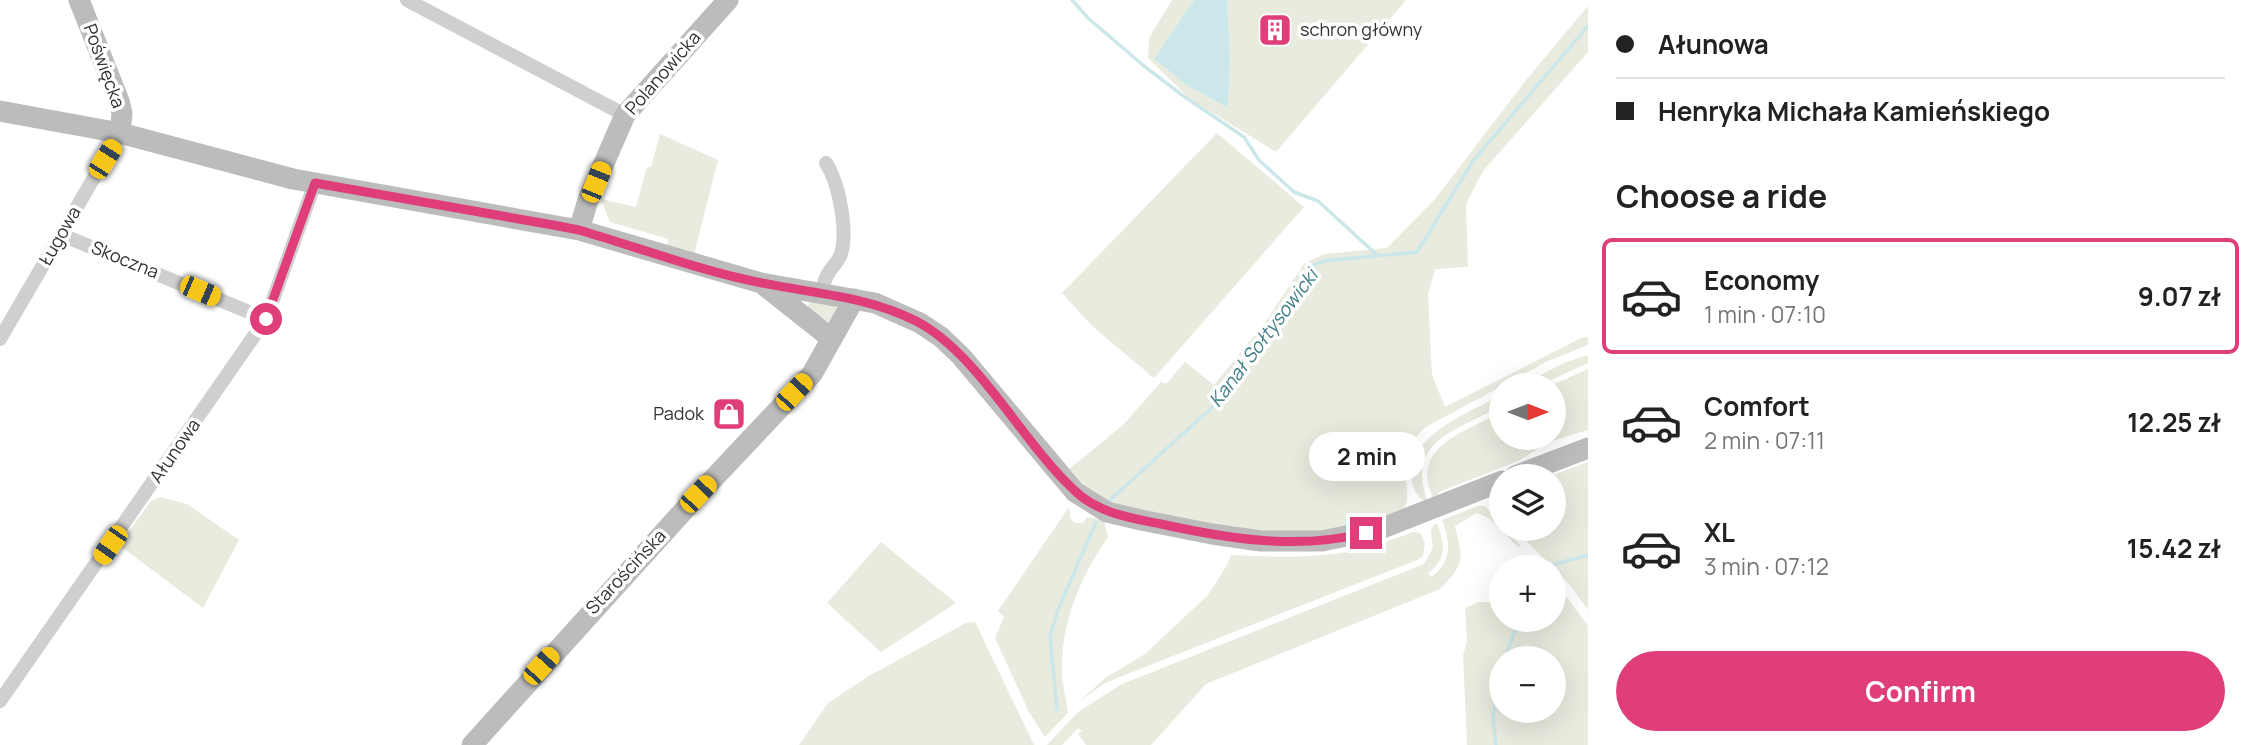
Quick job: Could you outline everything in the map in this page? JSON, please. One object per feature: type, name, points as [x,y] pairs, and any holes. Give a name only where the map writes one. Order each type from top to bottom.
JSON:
[{"type":"street","name":"Poświęcka","points":[[79,0],[119,100],[122,113],[120,133]]},
{"type":"street","points":[[407,0],[625,115]]},
{"type":"street","name":"Polanowicka","points":[[579,230],[593,189],[625,115],[728,0]]},
{"type":"street","points":[[0,111],[120,133],[315,183],[579,230],[761,283],[888,307],[941,337],[961,356],[1075,492],[1107,512],[1236,538],[1322,541],[1380,529],[1489,486]]},
{"type":"street","name":"Ługowa","points":[[0,340],[120,133]]},
{"type":"street","points":[[821,293],[825,279],[841,252],[843,238],[838,191],[834,174],[826,163]]},
{"type":"street","name":"Ałunowa","points":[[0,701],[266,319],[315,183]]},
{"type":"street","name":"Skoczna","points":[[62,235],[266,319]]},
{"type":"street","points":[[761,283],[832,339]]},
{"type":"street","name":"Starościńska","points":[[472,745],[695,497],[812,373],[853,299]]},
{"type":"street","points":[[1546,464],[1588,448]]},
{"type":"shaded area","points":[[1172,0],[1194,0],[1154,59],[1188,86],[1228,108],[1230,58],[1227,0],[1406,0],[1276,152],[1190,99],[1148,58],[1149,38]]},
{"type":"shaded area","points":[[1588,6],[1588,52],[1483,171],[1466,204],[1468,267],[1435,269],[1428,295],[1432,375],[1445,407],[1489,385],[1489,393],[1426,427],[1412,443],[1405,461],[1407,499],[1403,511],[1364,524],[1325,532],[1240,529],[1170,519],[1111,504],[1089,493],[1072,476],[1073,473],[1069,469],[1123,425],[1161,382],[1166,384],[1185,362],[1214,385],[1266,321],[1304,264],[1324,254],[1387,248],[1435,199],[1527,79]]},
{"type":"shaded area","points":[[1217,133],[1304,207],[1154,378],[1092,326],[1062,293]]},
{"type":"shaded area","points":[[660,134],[718,160],[694,255],[667,248],[668,239],[610,222],[601,199],[636,207]]},
{"type":"shaded area","points":[[811,300],[835,305],[836,309],[829,322],[807,308]]},
{"type":"shaded area","points":[[1588,337],[1588,345],[1526,373],[1512,373]]},
{"type":"shaded area","points":[[1588,355],[1588,363],[1566,373],[1544,373]]},
{"type":"shaded area","points":[[1588,369],[1588,430],[1566,437],[1566,379]]},
{"type":"shaded area","points":[[1489,401],[1489,412],[1439,440],[1429,451],[1423,465],[1422,481],[1428,502],[1415,491],[1412,466],[1428,439],[1457,418]]},
{"type":"shaded area","points":[[1489,418],[1489,450],[1536,450],[1510,464],[1489,464],[1489,472],[1439,492],[1434,500],[1428,482],[1428,466],[1434,454],[1457,435]]},
{"type":"shaded area","points":[[1588,462],[1588,610],[1566,581],[1566,555],[1540,555],[1526,541],[1566,541],[1566,470]]},
{"type":"shaded area","points":[[160,497],[187,504],[239,540],[203,608],[119,545],[151,501]]},
{"type":"shaded area","points":[[1478,506],[1485,506],[1489,511],[1489,519],[1477,513],[1455,526],[1460,560],[1454,573],[1440,589],[1206,684],[1151,745],[1086,745],[1078,734],[1082,731],[1078,728],[1062,745],[1047,745],[1078,712],[1122,684],[1424,564],[1433,548],[1431,531],[1434,524],[1437,524],[1443,551],[1439,562],[1428,573],[1431,577],[1443,565],[1448,552],[1442,520]]},
{"type":"shaded area","points":[[1069,507],[1071,520],[1075,523],[1083,523],[1087,517],[1104,520],[1108,537],[1082,581],[1066,630],[1062,670],[1068,713],[1045,737],[1029,712],[995,638],[1004,617],[998,611]]},
{"type":"shaded area","points":[[1413,532],[1420,533],[1425,543],[1423,556],[1417,560],[1105,683],[1079,702],[1105,678],[1145,654],[1208,595],[1231,555],[1280,557],[1345,552]]},
{"type":"shaded area","points":[[881,542],[956,603],[881,652],[827,603]]},
{"type":"shaded area","points":[[1566,596],[1588,626],[1588,745],[1467,745],[1463,656],[1467,641],[1465,608],[1479,602],[1489,602],[1489,632],[1566,632]]},
{"type":"shaded area","points":[[975,622],[1034,745],[799,745],[828,703],[867,677],[966,623]]},
{"type":"water","points":[[1194,0],[1227,0],[1230,58],[1228,108],[1188,86],[1154,59]]},
{"type":"waterway","points":[[1072,0],[1088,18],[1144,66],[1244,137],[1259,160],[1294,192],[1318,201],[1377,255]]},
{"type":"waterway","name":"Kanał Sołtysowicki","points":[[1110,500],[1217,403],[1235,371],[1278,316],[1312,266],[1323,261],[1417,252],[1473,161],[1588,26]]},
{"type":"waterway","name":"Kanał Sołtysowicki","points":[[1057,709],[1050,636],[1058,610],[1096,522]]},
{"type":"waterway","points":[[1566,561],[1588,555]]},
{"type":"waterway","points":[[1509,646],[1515,632]]},
{"type":"waterway","points":[[1494,723],[1496,745]]},
{"type":"place","name":"schron główny","points":[[1275,30]]},
{"type":"place","name":"Padok","points":[[729,414]]},
{"type":"route","points":[[266,319],[315,183],[579,230],[761,283],[875,303],[920,323],[941,337],[961,356],[1075,492],[1107,512],[1181,529],[1261,541],[1322,541],[1366,533]]}]
